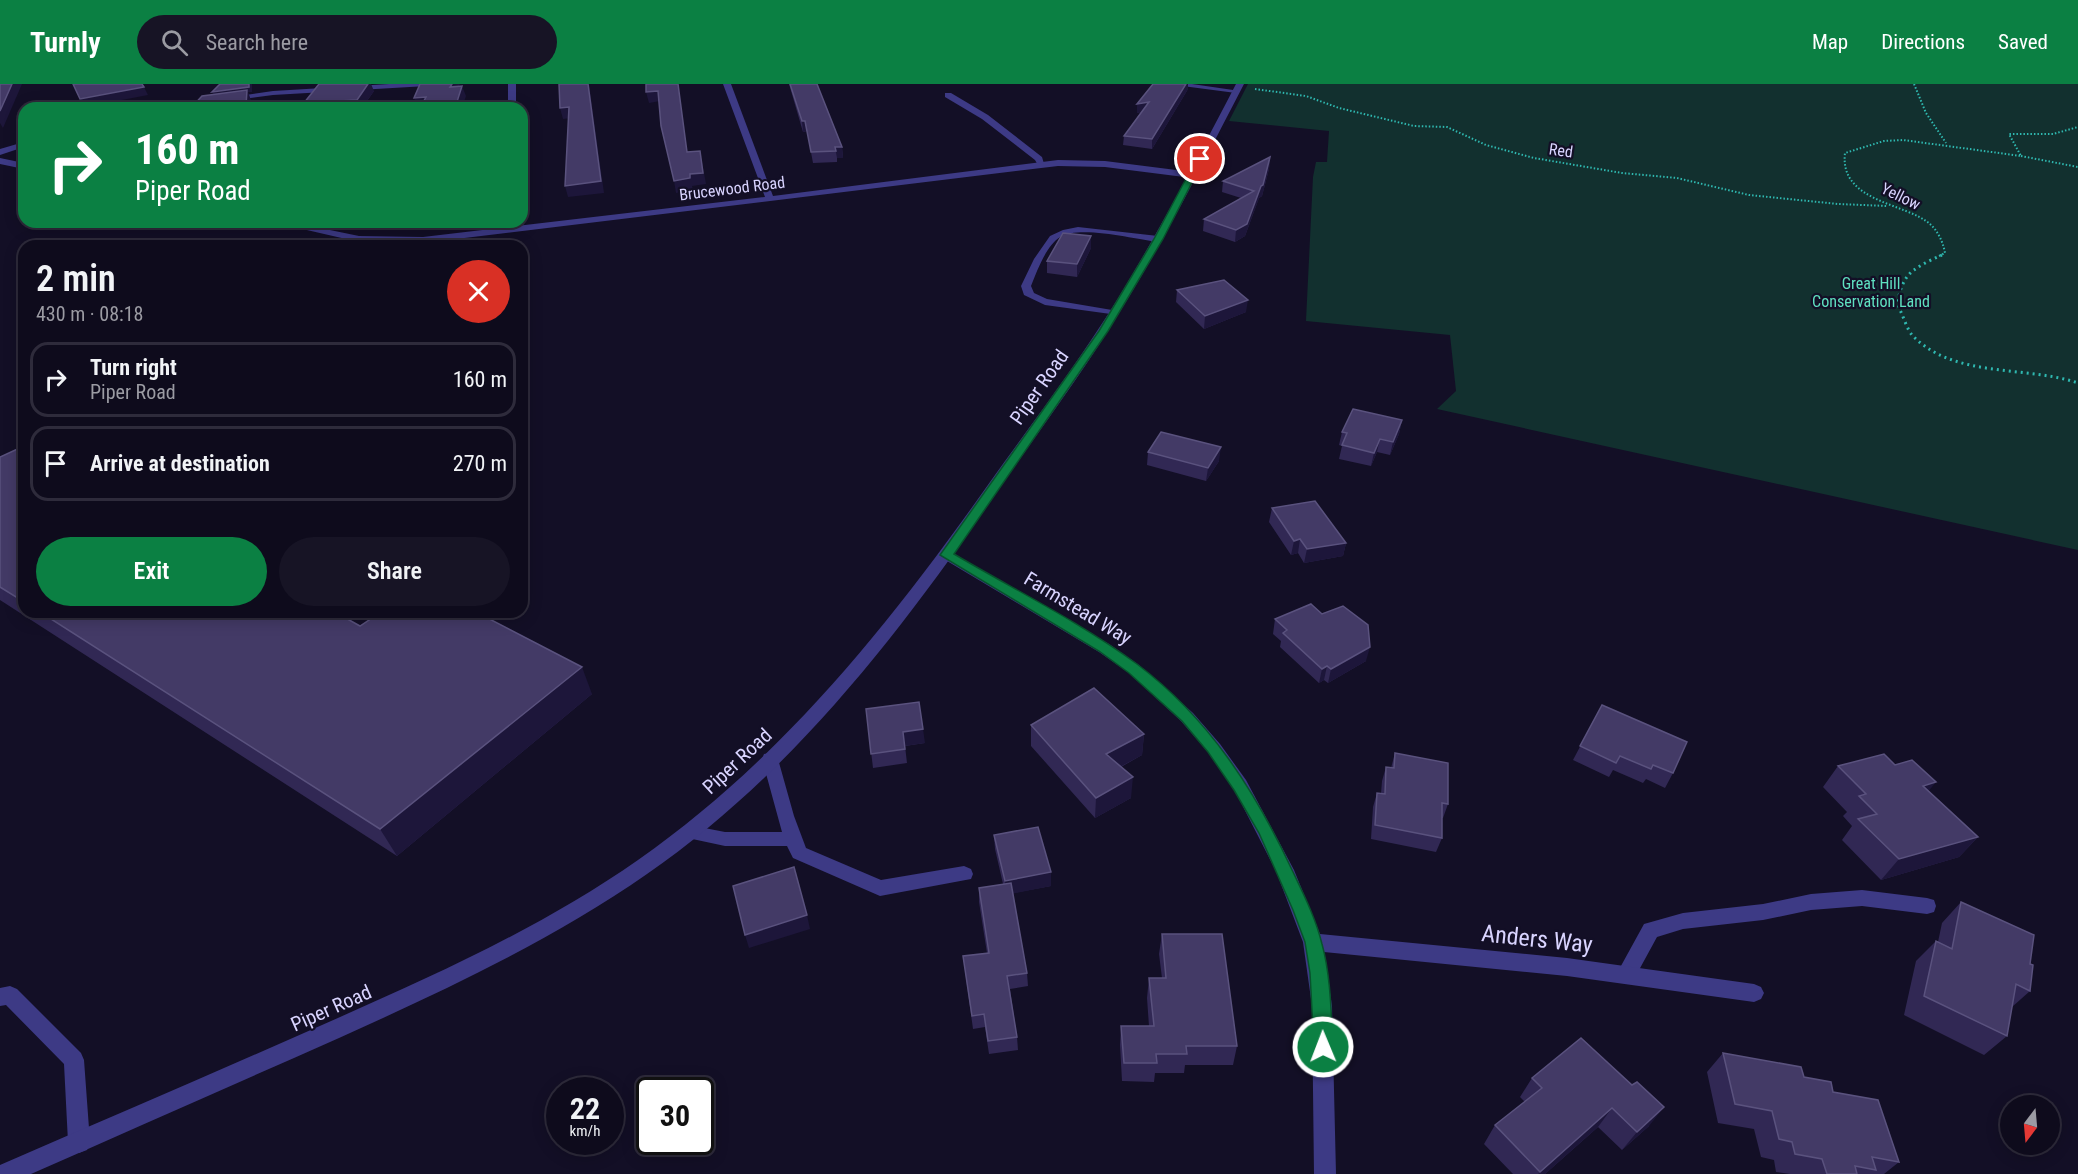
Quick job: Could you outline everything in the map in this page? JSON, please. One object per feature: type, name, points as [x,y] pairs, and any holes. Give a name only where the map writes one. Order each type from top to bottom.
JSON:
[{"type":"street","points":[[206,102],[273,93],[427,84]]},
{"type":"street","points":[[512,84],[512,102]]},
{"type":"street","points":[[727,84],[770,199]]},
{"type":"street","points":[[1171,84],[1238,87]]},
{"type":"street","name":"Piper Road","points":[[5,1174],[416,994],[516,943],[611,886],[689,832],[770,759],[836,693],[917,596],[1114,313],[1158,239],[1238,87]]},
{"type":"street","points":[[948,95],[985,117],[1039,159],[1042,165]]},
{"type":"street","points":[[0,152],[18,146]]},
{"type":"street","points":[[0,161],[18,165]]},
{"type":"street","name":"Brucewood Road","points":[[528,225],[770,199],[1042,165],[1097,164],[1192,174]]},
{"type":"street","name":"Brucewood Road","points":[[305,228],[379,240],[423,240],[502,228]]},
{"type":"street","points":[[1114,313],[1045,302],[1029,295],[1026,286],[1052,239],[1060,233],[1089,231],[1158,239]]},
{"type":"street","name":"Farmstead Way","points":[[947,555],[1104,648],[1151,683],[1187,717],[1214,748],[1240,785],[1285,870],[1313,942],[1322,1006],[1325,1174]]},
{"type":"street","points":[[770,759],[799,853],[880,888],[964,874]]},
{"type":"street","points":[[689,832],[724,839],[794,839]]},
{"type":"street","points":[[1626,975],[1651,930],[1683,921],[1763,912],[1811,902],[1862,898],[1928,906]]},
{"type":"street","name":"Anders Way","points":[[1313,942],[1626,975],[1754,993]]},
{"type":"street","points":[[0,997],[10,995],[74,1060],[79,1142]]},
{"type":"path","points":[[1914,84],[1926,113],[1946,144]]},
{"type":"path","name":"Red","points":[[1238,87],[1306,96],[1339,108],[1414,126],[1447,127],[1486,145],[1534,158],[1622,173],[1677,178],[1749,195],[1838,204],[1888,206]]},
{"type":"path","points":[[2020,156],[2009,134],[2046,135],[2066,132],[2078,127]]},
{"type":"path","name":"Yellow","points":[[2078,167],[2020,156],[1986,153],[1946,144],[1903,140],[1884,141],[1845,153],[1843,160],[1848,175],[1878,200],[1928,222],[1944,243],[1945,253],[1911,271],[1898,296],[1898,304],[1911,334],[1932,350],[1961,362],[1986,368],[2063,378],[2078,383]]},
{"type":"green space","name":"Great Hill Conservation Land","points":[[1248,84],[2078,84],[2078,550],[1437,409],[1456,391],[1450,335],[1306,321],[1313,177],[1316,162],[1327,162],[1329,131],[1229,121]]},
{"type":"building","points":[[0,84],[12,84],[0,111]]},
{"type":"building","points":[[73,84],[142,84],[144,87],[80,99]]},
{"type":"building","points":[[220,84],[249,84],[249,87],[212,92]]},
{"type":"building","points":[[319,84],[368,84],[357,100],[305,102]]},
{"type":"building","points":[[420,84],[462,86],[457,102],[423,102],[426,97],[414,98]]},
{"type":"building","points":[[559,84],[588,84],[601,181],[565,186],[569,107],[560,108]]},
{"type":"building","points":[[646,84],[678,84],[687,152],[700,151],[703,173],[690,174],[690,178],[674,181],[661,126],[658,91],[646,92]]},
{"type":"building","points":[[790,84],[817,84],[842,147],[835,147],[836,151],[811,152],[805,121],[802,121]]},
{"type":"building","points":[[1153,84],[1186,84],[1152,139],[1124,136],[1149,102],[1137,104]]},
{"type":"building","points":[[247,90],[246,102],[196,102],[202,96]]},
{"type":"building","points":[[1270,157],[1263,185],[1247,224],[1236,230],[1204,219],[1254,191],[1223,181]]},
{"type":"building","points":[[1063,233],[1091,236],[1077,264],[1047,261]]},
{"type":"building","points":[[1224,280],[1248,300],[1205,316],[1177,290]]},
{"type":"building","points":[[1353,409],[1402,420],[1393,442],[1380,439],[1374,453],[1342,445],[1347,433],[1342,432]]},
{"type":"building","points":[[1161,432],[1221,447],[1208,468],[1148,452]]},
{"type":"building","points":[[18,449],[18,598],[0,587],[0,457]]},
{"type":"building","points":[[1315,501],[1346,543],[1307,549],[1300,539],[1294,541],[1272,508]]},
{"type":"building","points":[[1311,604],[1322,614],[1343,606],[1368,625],[1370,647],[1331,669],[1327,666],[1322,669],[1283,633],[1287,630],[1275,619]]},
{"type":"building","points":[[49,618],[346,618],[360,626],[372,618],[488,618],[582,667],[380,829]]},
{"type":"building","points":[[1094,688],[1144,734],[1106,754],[1133,777],[1096,798],[1031,725]]},
{"type":"building","points":[[919,702],[923,729],[903,732],[905,749],[871,754],[866,709]]},
{"type":"building","points":[[1602,705],[1687,742],[1673,773],[1653,765],[1651,769],[1620,756],[1616,763],[1580,746]]},
{"type":"building","points":[[1395,753],[1448,763],[1448,804],[1442,803],[1442,838],[1375,825],[1377,793],[1385,794],[1386,767],[1394,768]]},
{"type":"building","points":[[1884,754],[1895,765],[1912,760],[1936,782],[1923,786],[1978,837],[1899,859],[1858,819],[1877,814],[1859,796],[1866,794],[1838,766]]},
{"type":"building","points":[[1038,827],[1051,872],[1005,881],[994,835]]},
{"type":"building","points":[[794,867],[807,915],[745,935],[733,886]]},
{"type":"building","points":[[1011,883],[1027,973],[1007,976],[1017,1037],[988,1041],[984,1014],[972,1016],[963,956],[989,953],[979,888]]},
{"type":"building","points":[[1961,902],[2034,935],[2030,964],[2033,965],[2030,991],[2016,984],[2007,1036],[1924,996],[1936,941],[1952,949]]},
{"type":"building","points":[[1162,934],[1222,934],[1237,1046],[1186,1046],[1187,1054],[1156,1054],[1157,1063],[1124,1063],[1121,1026],[1154,1026],[1149,978],[1166,978]]},
{"type":"building","points":[[1581,1038],[1632,1085],[1637,1082],[1664,1107],[1637,1132],[1612,1108],[1540,1172],[1495,1125],[1542,1088],[1532,1078]]},
{"type":"building","points":[[1723,1053],[1801,1067],[1804,1077],[1831,1082],[1833,1092],[1878,1100],[1899,1162],[1872,1157],[1876,1170],[1855,1166],[1857,1174],[1827,1174],[1822,1159],[1795,1154],[1792,1142],[1779,1139],[1772,1111],[1735,1104]]},
{"type":"route","points":[[1200,159],[1158,239],[1103,331],[947,555],[1104,648],[1134,669],[1160,690],[1214,748],[1240,785],[1266,831],[1302,910],[1313,942],[1319,973],[1323,1047]]}]
